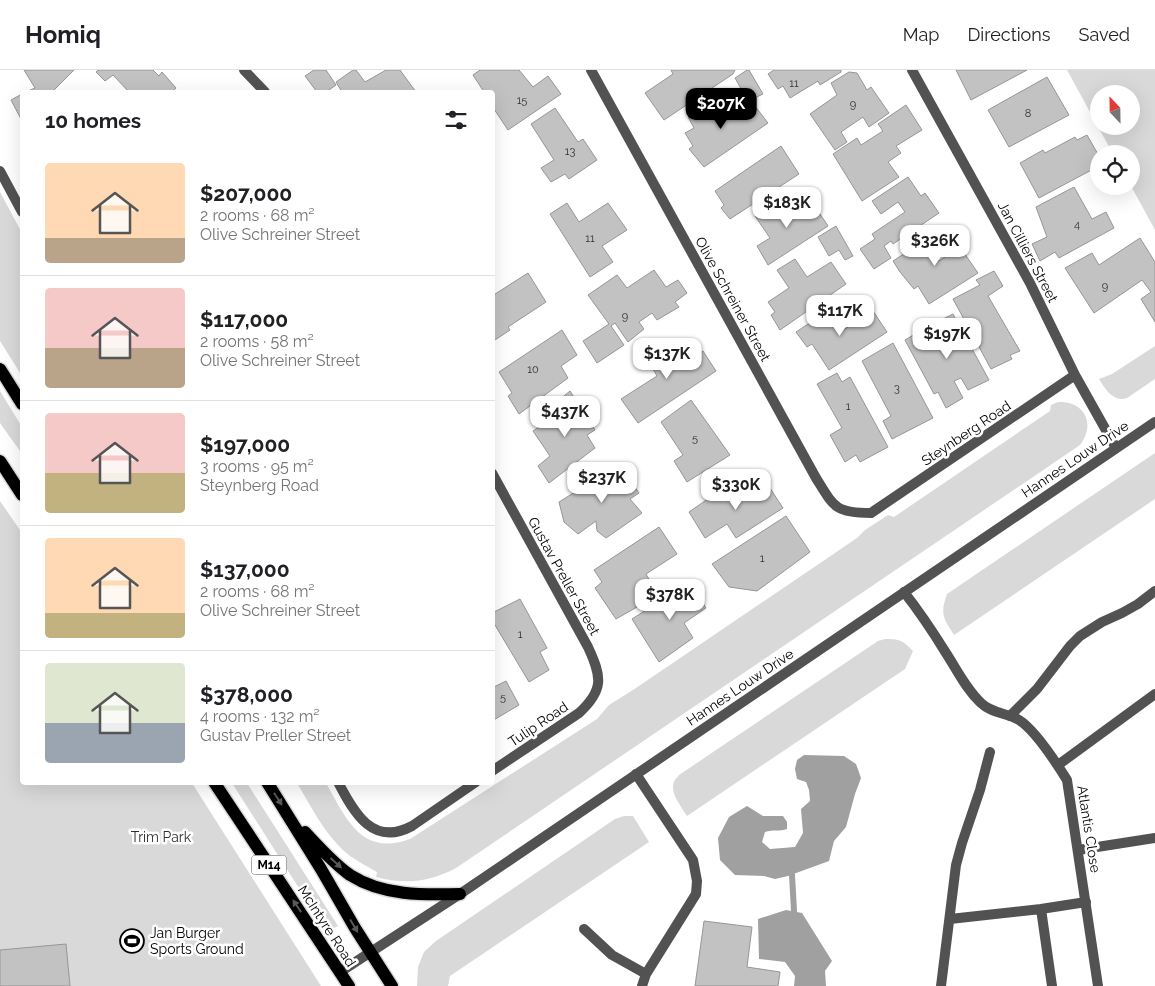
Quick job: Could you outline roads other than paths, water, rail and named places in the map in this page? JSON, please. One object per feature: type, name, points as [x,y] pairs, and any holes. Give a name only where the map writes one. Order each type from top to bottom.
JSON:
[{"type":"main road","points":[[0,369],[20,401]]},
{"type":"main road","points":[[0,461],[20,492]]},
{"type":"main road","name":"McIntyre Road","points":[[216,785],[348,986]]},
{"type":"main road","name":"McIntyre Road","points":[[269,785],[392,986]]},
{"type":"main road","points":[[289,816],[336,863],[360,880],[386,890],[408,893],[460,894]]},
{"type":"street","points":[[244,70],[263,90]]},
{"type":"street","name":"Olive Schreiner Street","points":[[591,70],[826,494],[837,508],[845,512],[871,513]]},
{"type":"street","name":"Jan Cilliers Street","points":[[912,70],[1030,283],[1075,374],[1116,448]]},
{"type":"street","points":[[0,171],[20,208]]},
{"type":"street","name":"Steynberg Road","points":[[871,513],[1075,374]]},
{"type":"street","name":"Hannes Louw Drive","points":[[340,972],[460,894],[1155,422]]},
{"type":"street","name":"Gustav Preller Street","points":[[495,478],[595,662],[598,672],[595,695]]},
{"type":"street","points":[[1010,716],[1037,689],[1080,636],[1102,622],[1138,604],[1155,591]]},
{"type":"street","name":"Atlantis Close","points":[[904,592],[920,612],[968,689],[982,705],[1010,716],[1029,728],[1058,765],[1067,780],[1098,986]]},
{"type":"street","points":[[1058,765],[1155,694]]},
{"type":"street","name":"Tulip Road","points":[[495,770],[579,713],[595,695]]},
{"type":"street","points":[[941,986],[956,865],[990,752]]},
{"type":"street","points":[[636,774],[693,860],[697,881],[696,894],[646,974],[642,986]]},
{"type":"street","points":[[340,785],[349,803],[366,824],[375,830],[388,832],[401,831],[412,826],[472,785]]},
{"type":"street","points":[[1078,850],[1155,838]]},
{"type":"street","points":[[950,919],[1086,902]]},
{"type":"street","points":[[1041,909],[1052,986]]},
{"type":"street","points":[[584,929],[612,955],[646,974]]},
{"type":"waterway","points":[[792,875],[794,911]]},
{"type":"place","name":"Jan Burger Sports Ground","points":[[132,941]]},
{"type":"park label","name":"Trim Park","points":[[161,837]]}]
